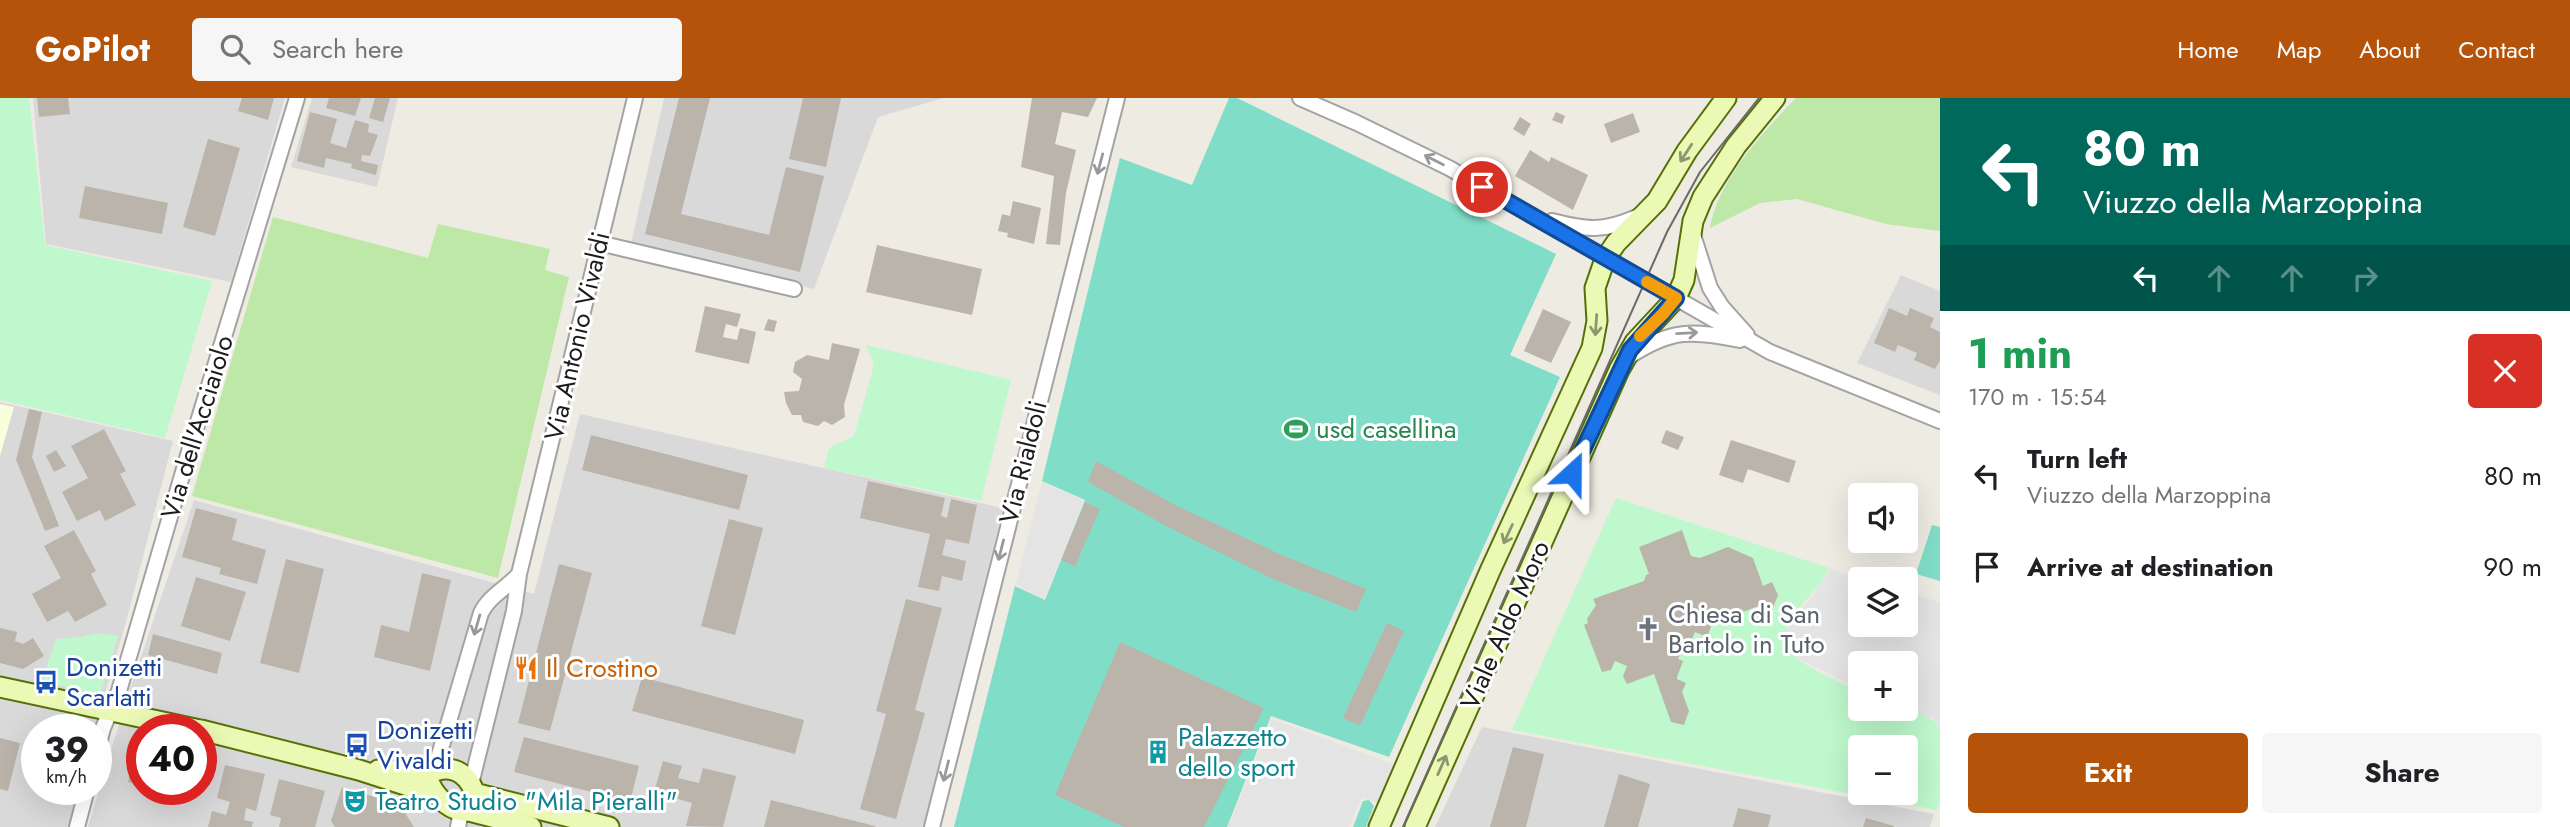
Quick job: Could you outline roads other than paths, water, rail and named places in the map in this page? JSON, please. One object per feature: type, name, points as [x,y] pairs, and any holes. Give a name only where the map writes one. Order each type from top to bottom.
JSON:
[{"type":"street","name":"Via dell'Acciaiolo","points":[[109,714],[297,98]]},
{"type":"street","name":"Via Antonio Vivaldi","points":[[467,805],[514,611],[519,574],[635,98]]},
{"type":"street","name":"Via Rialdoli","points":[[932,827],[1117,98]]},
{"type":"street","points":[[1300,98],[1357,122],[1449,168],[1755,344],[1813,371],[1940,421]]},
{"type":"street","name":"Viale Aldo Moro","points":[[1379,827],[1490,571],[1592,348],[1597,321],[1595,288],[1605,259],[1616,243],[1657,201],[1699,133],[1726,98]]},
{"type":"street","name":"Viale Aldo Moro","points":[[1415,827],[1625,359],[1641,335],[1676,298],[1684,279],[1691,230],[1699,206],[1736,146],[1775,98]]},
{"type":"street","points":[[1537,217],[1593,229],[1610,227],[1648,212]]},
{"type":"street","points":[[1691,230],[1714,297],[1755,344]]},
{"type":"street","points":[[599,243],[794,289]]},
{"type":"street","points":[[1625,359],[1649,343],[1677,334],[1702,333],[1755,344]]},
{"type":"street","points":[[436,795],[430,785],[481,612],[491,598],[519,574]]},
{"type":"street","points":[[502,591],[514,611]]},
{"type":"street","points":[[0,687],[132,714]]},
{"type":"street","points":[[217,734],[359,770],[531,827]]},
{"type":"street","points":[[359,770],[455,770],[467,805]]},
{"type":"street","points":[[77,827],[83,805]]},
{"type":"street","points":[[467,805],[609,827]]},
{"type":"tram line","points":[[1403,827],[1667,232],[1700,172],[1759,98]]},
{"type":"place","name":"usd casellina","points":[[1296,429]]},
{"type":"place","name":"Chiesa di San Bartolo in Tuto","points":[[1648,629]]},
{"type":"place","name":"Il Crostino","points":[[526,668]]},
{"type":"place","name":"Donizetti Scarlatti","points":[[46,682]]},
{"type":"place","name":"Donizetti Vivaldi","points":[[357,745]]},
{"type":"place","name":"Palazzetto dello sport","points":[[1158,752]]},
{"type":"place","name":"Teatro Studio \"Mila Pieralli\"","points":[[355,801]]}]
